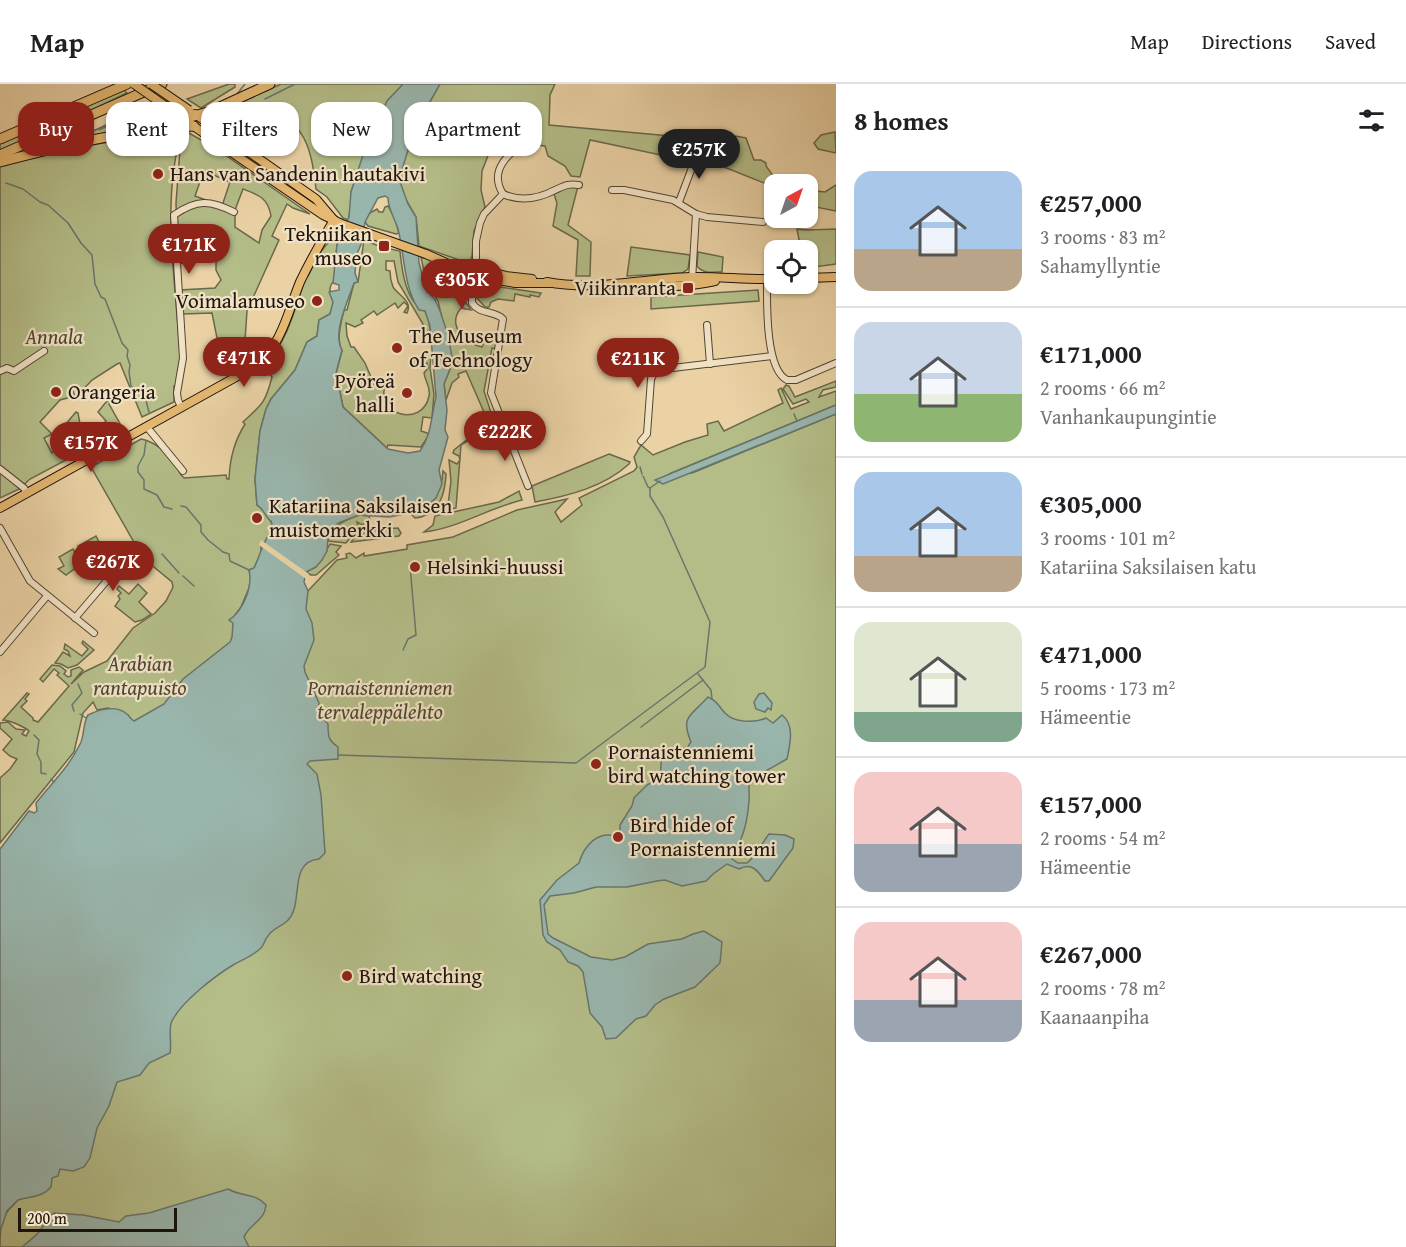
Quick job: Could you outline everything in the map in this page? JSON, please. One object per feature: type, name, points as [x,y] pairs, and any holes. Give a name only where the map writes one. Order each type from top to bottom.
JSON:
[{"type":"highway","points":[[0,139],[127,84]]},
{"type":"highway","points":[[0,155],[162,84]]},
{"type":"highway","points":[[189,114],[270,84]]},
{"type":"highway","points":[[189,126],[194,126]]},
{"type":"highway","points":[[0,162],[106,139]]},
{"type":"main road","points":[[134,84],[165,102]]},
{"type":"main road","points":[[151,84],[172,102]]},
{"type":"main road","points":[[189,116],[313,196],[334,220]]},
{"type":"main road","points":[[189,118],[194,126],[322,215],[474,273],[550,283],[589,285],[649,286],[692,280],[764,279]]},
{"type":"main road","points":[[0,508],[251,369],[268,355],[279,337],[308,267],[334,220]]},
{"type":"main road","points":[[818,278],[836,277]]},
{"type":"street","points":[[508,156],[498,175],[498,184],[502,194],[516,199],[537,198],[570,183],[579,184]]},
{"type":"street","points":[[679,202],[696,157]]},
{"type":"street","points":[[612,190],[624,190],[679,202],[696,214],[763,222]]},
{"type":"street","points":[[502,194],[484,214],[478,229],[474,273],[469,285],[474,307],[503,319],[491,393],[528,486]]},
{"type":"street","points":[[182,407],[177,393],[183,358],[174,215],[198,202],[216,205],[234,212]]},
{"type":"street","points":[[692,280],[696,214]]},
{"type":"street","points":[[769,294],[768,320],[772,356],[779,374],[789,381],[836,363]]},
{"type":"street","points":[[707,325],[710,364]]},
{"type":"street","points":[[0,371],[7,368],[14,370],[44,351]]},
{"type":"street","points":[[641,441],[647,434],[653,372],[658,369],[772,356]]},
{"type":"street","points":[[147,427],[183,471]]},
{"type":"street","points":[[0,469],[24,488],[27,494]]},
{"type":"street","points":[[0,528],[30,581],[94,633]]},
{"type":"street","points":[[75,618],[133,550]]},
{"type":"street","points":[[0,652],[47,596]]},
{"type":"green space","points":[[235,84],[235,87],[211,102],[201,102],[201,108],[187,99]]},
{"type":"green space","points":[[281,84],[403,84],[391,102],[311,102],[311,156],[364,156],[351,192],[351,209],[348,220],[343,218],[327,197],[316,189],[311,158],[299,131],[299,102],[241,102]]},
{"type":"green space","points":[[440,84],[555,84],[550,95],[549,125],[693,138],[709,143],[715,140],[699,154],[687,152],[684,160],[590,140],[580,177],[571,176],[565,166],[548,156],[545,146],[542,146],[542,102],[430,102]]},
{"type":"green space","points":[[124,90],[127,93],[94,109],[94,103]]},
{"type":"green space","points":[[106,125],[106,135],[94,138],[94,131]]},
{"type":"green space","points":[[835,132],[836,153],[818,149],[814,143],[821,135]]},
{"type":"green space","points":[[189,133],[201,140],[201,156],[227,156],[310,214],[287,204],[272,236],[279,240],[247,311],[244,355],[249,361],[245,364],[230,354],[220,353],[212,313],[183,314],[180,290],[215,288],[221,280],[216,270],[216,255],[178,264],[176,203],[179,156],[189,156]],"holes":[[[203,173],[230,182],[222,206],[195,196]],[[243,189],[254,193],[268,205],[271,216],[262,230],[259,243],[235,227],[235,210]]]},
{"type":"green space","points":[[18,136],[18,143],[0,151],[0,144]]},
{"type":"green space","points":[[735,136],[746,138],[754,160],[766,163],[772,174],[764,174],[764,183],[704,159]]},
{"type":"green space","name":"Annala","points":[[106,143],[106,156],[176,156],[172,181],[171,234],[182,355],[177,386],[174,386],[174,402],[142,417],[120,363],[117,364],[92,380],[78,395],[75,388],[72,389],[75,396],[60,400],[40,422],[52,434],[44,438],[52,453],[55,449],[62,455],[67,448],[71,453],[81,447],[83,451],[0,498],[0,165],[40,156],[94,156],[94,145]]},
{"type":"green space","points":[[406,156],[488,156],[482,171],[481,190],[485,207],[474,231],[470,261],[465,262],[419,246],[416,217],[404,196],[400,174]]},
{"type":"green space","points":[[836,185],[836,211],[818,207],[818,191],[825,192]]},
{"type":"green space","points":[[578,186],[568,225],[591,242],[590,276],[576,276],[578,240],[553,226],[557,203],[554,194],[565,188]]},
{"type":"green space","points":[[388,206],[399,233],[368,226],[365,222],[368,214],[377,209],[383,212]]},
{"type":"green space","points":[[797,229],[836,229],[836,264],[818,266],[818,240],[799,240]]},
{"type":"green space","name":"Arabian rantapuisto","points":[[339,232],[342,233],[337,245],[334,281],[330,287],[333,304],[330,314],[319,320],[317,336],[307,342],[295,370],[271,399],[260,431],[255,479],[257,505],[269,518],[275,533],[261,546],[261,553],[254,568],[249,570],[251,578],[249,588],[235,615],[234,640],[225,665],[134,725],[128,715],[108,708],[97,710],[93,702],[83,713],[74,752],[0,843],[0,778],[17,759],[3,750],[12,739],[0,728],[0,723],[8,722],[16,729],[25,730],[22,734],[26,736],[29,731],[27,729],[3,720],[27,693],[29,694],[25,699],[27,701],[21,707],[33,720],[38,722],[69,686],[54,669],[43,682],[40,679],[52,665],[60,666],[66,671],[64,674],[68,677],[71,676],[71,670],[79,667],[83,670],[71,684],[84,672],[107,661],[133,628],[155,613],[166,601],[173,587],[172,582],[143,558],[91,467],[141,439],[156,445],[165,452],[184,478],[226,475],[229,479],[233,450],[245,424],[243,422],[262,403],[270,386],[272,377],[263,365],[272,356],[285,335],[306,275],[308,276],[324,247]]},
{"type":"green space","points":[[364,240],[400,251],[409,294],[413,301],[425,311],[431,335],[398,282],[394,261],[386,261],[386,270],[390,271],[393,287],[408,306],[404,302],[398,308],[395,303],[377,315],[374,311],[361,320],[363,323],[355,327],[346,323],[347,336],[351,347],[354,347],[365,363],[374,384],[386,382],[384,394],[386,403],[400,414],[409,415],[425,406],[429,396],[429,387],[424,373],[428,368],[427,363],[411,363],[425,353],[431,353],[430,368],[434,394],[432,418],[423,417],[421,431],[429,435],[421,447],[388,445],[387,448],[343,407],[336,373],[342,351],[339,341],[344,310],[347,310],[354,283],[358,282]]},
{"type":"green space","points":[[631,247],[690,255],[688,269],[682,273],[627,276]]},
{"type":"green space","points":[[698,252],[723,257],[722,272],[708,272],[699,269],[697,266]]},
{"type":"green space","points":[[421,257],[435,262],[464,280],[466,303],[471,310],[461,308],[456,321],[464,338],[482,347],[484,342],[498,338],[496,349],[492,348],[484,391],[494,422],[492,423],[487,419],[466,371],[458,374],[459,377],[452,383],[446,400],[444,384],[450,369],[448,335],[438,301],[425,277]]},
{"type":"green space","points":[[480,284],[541,293],[539,297],[515,294],[514,301],[498,299],[491,302],[489,307],[485,307],[477,298]]},
{"type":"green space","points":[[758,290],[759,301],[651,309],[651,297]]},
{"type":"green space","name":"Pornaistenniemen tervaleppälehto","points":[[836,381],[836,387],[823,390],[819,397],[836,391],[836,405],[669,474],[692,473],[836,414],[836,1247],[0,1247],[0,1233],[7,1212],[19,1197],[88,1134],[302,721],[302,590],[308,591],[337,560],[347,558],[346,554],[350,553],[356,558],[364,553],[364,556],[407,549],[407,545],[453,537],[517,510],[567,499],[555,512],[561,522],[582,505],[579,498],[634,471],[637,467],[634,457],[641,445],[653,455],[708,435],[707,424],[718,421],[724,431],[783,403],[778,390],[781,388],[791,409],[809,402],[806,399],[793,404],[783,389],[786,385],[795,397]]},
{"type":"green space","points":[[112,399],[113,401],[109,404],[123,429],[88,450],[97,443],[93,435],[106,421],[98,412],[106,402]]},
{"type":"green space","points":[[76,412],[78,413],[81,438],[65,425]]},
{"type":"green space","points":[[487,433],[474,437],[461,445],[460,459],[453,453],[454,450],[473,435]]},
{"type":"green space","points":[[609,454],[630,462],[619,472],[597,485],[535,502],[532,486]]},
{"type":"green space","points":[[449,460],[457,464],[460,460],[456,508],[451,509],[448,505],[451,481]]},
{"type":"green space","points":[[443,471],[446,474],[445,482],[439,503],[429,513],[415,518],[410,513],[434,498],[440,486]]},
{"type":"green space","points":[[519,491],[522,500],[437,530],[424,532],[433,525],[435,516],[499,502]]},
{"type":"green space","points":[[359,515],[369,516],[370,520],[362,525],[357,522],[359,530],[346,543],[328,541],[340,524]]},
{"type":"green space","points":[[398,528],[401,533],[399,536],[351,542],[359,534],[379,529]]},
{"type":"green space","points":[[96,536],[100,544],[86,561],[78,546]]},
{"type":"green space","points":[[330,544],[341,546],[336,552],[339,555],[316,575],[306,572],[316,567]]},
{"type":"green space","points":[[73,549],[81,564],[66,575],[58,569],[64,566],[59,557]]},
{"type":"green space","points":[[138,584],[147,593],[139,602],[151,614],[135,622],[115,606],[120,599],[118,596],[121,593],[117,589],[119,586],[129,594]]},
{"type":"green space","points":[[83,641],[94,650],[77,665],[68,668],[55,663],[63,652],[70,656],[64,649],[65,644],[82,656],[88,649],[82,643]]},
{"type":"water","points":[[403,84],[440,84],[430,102],[404,102],[404,156],[406,156],[399,179],[408,204],[416,217],[419,263],[426,289],[435,300],[448,335],[452,357],[444,384],[447,410],[445,430],[448,437],[439,470],[442,484],[436,498],[410,513],[389,517],[359,515],[338,523],[328,538],[327,551],[322,560],[316,567],[306,572],[304,582],[308,591],[306,609],[312,623],[314,640],[304,666],[305,672],[319,703],[318,713],[328,724],[329,737],[338,747],[338,759],[310,761],[307,764],[317,774],[321,795],[325,853],[303,868],[299,876],[295,906],[286,922],[267,937],[258,951],[208,983],[176,1014],[170,1027],[170,1053],[149,1063],[140,1075],[117,1082],[109,1106],[97,1128],[90,1158],[84,1167],[73,1171],[60,1169],[58,1176],[52,1178],[51,1187],[47,1191],[18,1200],[7,1211],[0,1232],[0,849],[29,811],[34,813],[37,811],[36,803],[70,762],[81,742],[88,715],[113,709],[123,711],[134,721],[164,704],[183,679],[230,642],[233,623],[229,620],[239,611],[246,598],[250,584],[249,570],[254,568],[270,533],[275,533],[271,521],[257,505],[255,479],[260,431],[266,409],[271,399],[295,370],[307,342],[317,336],[319,320],[330,314],[333,302],[329,292],[339,290],[339,285],[333,283],[337,245],[349,217],[351,192],[363,156],[392,156],[392,102],[387,102]],"holes":[[[385,196],[398,229],[410,291],[419,310],[425,311],[430,326],[436,397],[424,445],[420,451],[408,453],[388,449],[343,407],[336,373],[342,350],[339,343],[340,326],[354,283],[358,282],[355,273],[357,254],[362,242],[365,222],[378,198]]]},
{"type":"water","points":[[836,405],[836,414],[663,484],[655,480]]},
{"type":"water","points":[[764,693],[772,703],[771,710],[768,708],[765,712],[756,709],[754,702],[759,694]]},
{"type":"water","points":[[708,697],[734,719],[756,721],[766,718],[773,723],[782,715],[790,729],[787,759],[757,776],[751,773],[746,824],[732,859],[738,863],[747,863],[769,834],[785,835],[794,839],[793,848],[769,881],[765,881],[751,867],[739,869],[727,864],[706,881],[682,886],[665,880],[627,887],[596,887],[550,896],[544,905],[548,934],[591,957],[612,960],[625,957],[648,944],[682,939],[704,931],[722,942],[720,963],[695,987],[664,999],[655,1005],[646,1016],[636,1019],[616,1038],[606,1039],[602,1027],[590,1013],[583,972],[578,966],[568,962],[560,950],[547,942],[543,935],[540,900],[557,880],[579,863],[588,845],[604,835],[618,837],[620,835],[620,825],[632,806],[634,798],[647,785],[660,778],[664,753],[672,749],[687,748],[691,742],[687,721]]},
{"type":"water","points":[[228,1189],[258,1199],[266,1205],[263,1215],[244,1237],[249,1247],[22,1247],[36,1235],[45,1220],[54,1213],[83,1215],[119,1222],[126,1216],[149,1213]]},
{"type":"pier","points":[[261,540],[309,574],[306,579],[259,545]]},
{"type":"waterway","points":[[237,94],[245,84]]},
{"type":"waterway","points":[[265,99],[295,84]]},
{"type":"waterway","points":[[99,130],[106,127]]},
{"type":"waterway","points":[[6,183],[23,189],[48,205],[68,223],[92,255],[95,284],[101,297],[105,299],[122,343],[128,350],[131,386],[145,397],[149,412]]},
{"type":"waterway","points":[[794,414],[797,421]]},
{"type":"waterway","points":[[146,441],[144,455],[138,466],[138,472],[144,480],[144,489],[157,495],[164,507],[172,509]]},
{"type":"waterway","points":[[640,467],[642,474]]},
{"type":"waterway","points":[[643,476],[650,488]]},
{"type":"waterway","points":[[338,755],[576,763],[705,667],[710,622],[663,517],[650,496],[650,488],[660,481]]},
{"type":"waterway","points":[[181,506],[186,507],[201,525],[201,532],[208,540],[229,554],[230,561],[249,570]]},
{"type":"waterway","points":[[162,554],[179,573]]},
{"type":"waterway","points":[[403,650],[408,639],[416,635],[410,566]]},
{"type":"waterway","points":[[183,576],[194,586]]},
{"type":"waterway","points":[[698,674],[711,690],[712,699]]},
{"type":"waterway","points":[[641,727],[703,680]]},
{"type":"waterway","points":[[74,711],[72,705],[82,693],[78,684]]},
{"type":"waterway","points":[[80,714],[86,718]]},
{"type":"waterway","points":[[34,735],[39,740],[37,754],[41,762],[41,773],[46,774]]},
{"type":"waterway","points":[[51,779],[54,782]]},
{"type":"place","name":"Hans van Sandenin hautakivi","points":[[158,174]]},
{"type":"place","name":"Tekniikan museo","points":[[384,246]]},
{"type":"place","name":"Viikinranta","points":[[688,288]]},
{"type":"place","name":"Voimalamuseo","points":[[317,301]]},
{"type":"place","name":"The Museum of Technology","points":[[397,348]]},
{"type":"place","name":"Orangeria","points":[[56,392]]},
{"type":"place","name":"Pyöreä halli","points":[[407,393]]},
{"type":"place","name":"Katariina Saksilaisen muistomerkki","points":[[257,518]]},
{"type":"place","name":"Helsinki-huussi","points":[[415,567]]},
{"type":"place","name":"Pornaistenniemi bird watching tower","points":[[596,764]]},
{"type":"place","name":"Bird hide of Pornaistenniemi","points":[[618,837]]},
{"type":"place","name":"Bird watching","points":[[347,976]]}]
